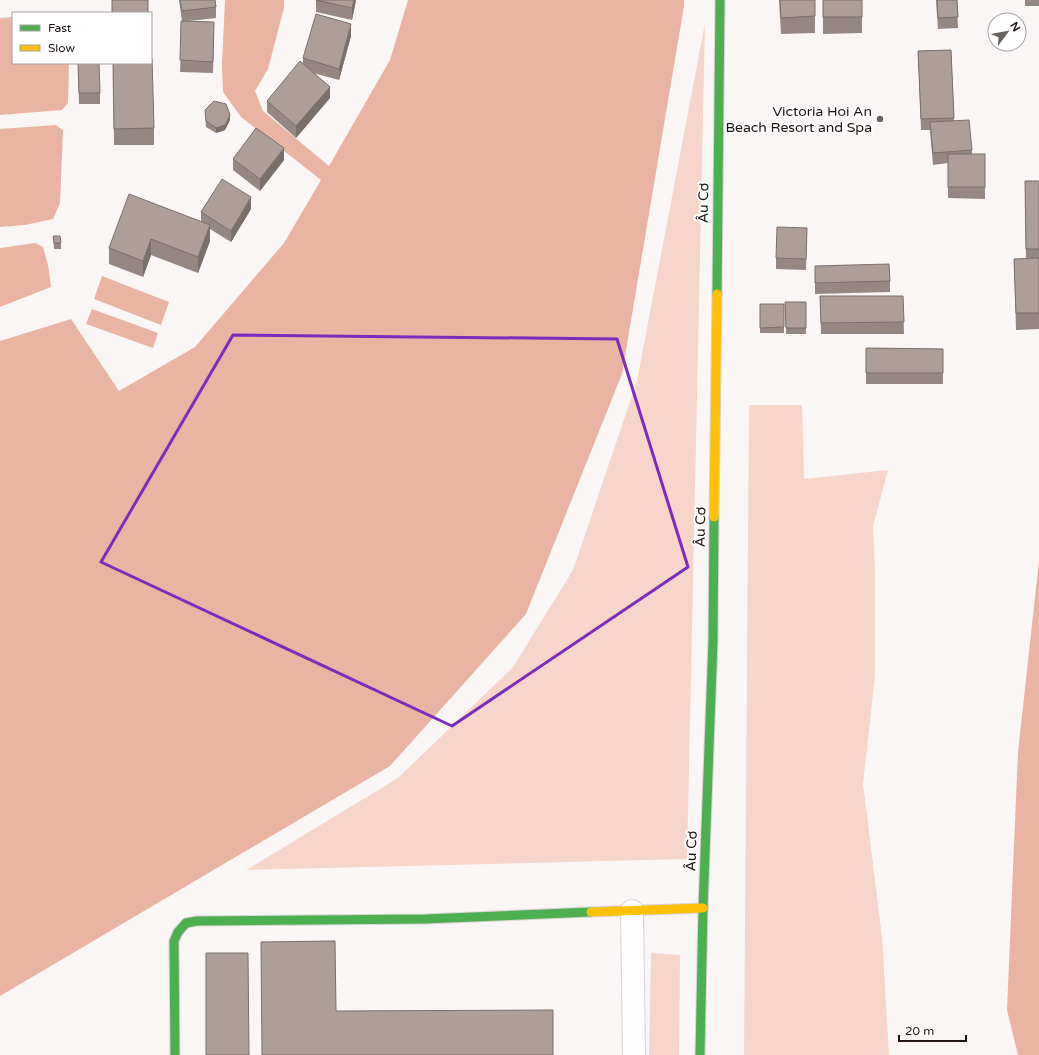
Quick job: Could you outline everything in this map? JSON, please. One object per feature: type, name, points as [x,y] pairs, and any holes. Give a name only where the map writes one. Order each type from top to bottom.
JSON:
[{"type":"main road","name":"Âu Cơ","points":[[700,1055],[703,908],[713,641],[720,0]]},
{"type":"main road","points":[[175,1055],[174,941],[178,932],[186,923],[197,921],[426,919],[703,908]]},
{"type":"street","points":[[632,911],[634,1055]]},
{"type":"highlighted area","points":[[233,335],[617,339],[688,567],[452,726],[101,562]]},
{"type":"shaded area","points":[[225,0],[284,0],[284,8],[268,69],[255,91],[263,111],[329,166],[390,60],[408,0],[684,0],[622,374],[526,614],[390,766],[0,996],[0,341],[71,319],[119,391],[195,347],[284,243],[321,180],[241,117],[223,92],[222,64]]},
{"type":"shaded area","points":[[12,17],[12,64],[69,64],[68,103],[62,110],[0,115],[0,18]]},
{"type":"shaded area","points":[[705,23],[687,859],[246,870],[398,778],[513,667],[573,570],[637,381]]},
{"type":"shaded area","points":[[56,125],[63,130],[60,203],[53,219],[25,225],[0,227],[0,129]]},
{"type":"shaded area","points":[[35,243],[43,247],[48,265],[51,287],[0,307],[0,248]]},
{"type":"shaded area","points":[[102,276],[169,302],[161,325],[94,299]]},
{"type":"shaded area","points":[[92,309],[158,333],[153,348],[86,324]]},
{"type":"shaded area","points":[[749,405],[802,405],[804,479],[888,470],[873,526],[875,569],[875,675],[863,784],[882,937],[889,1055],[744,1055]]},
{"type":"shaded area","points":[[1039,561],[1039,1055],[1018,1055],[1007,1010],[1018,752]]},
{"type":"shaded area","points":[[651,953],[680,955],[679,1055],[649,1055]]},
{"type":"building","points":[[112,0],[148,0],[148,12],[112,12]]},
{"type":"building","points":[[180,0],[215,0],[216,7],[182,11]]},
{"type":"building","points":[[316,0],[354,0],[352,8]]},
{"type":"building","points":[[780,0],[815,0],[815,16],[781,18]]},
{"type":"building","points":[[823,0],[862,0],[862,17],[823,17]]},
{"type":"building","points":[[937,0],[957,0],[958,17],[938,18]]},
{"type":"building","points":[[316,14],[351,24],[339,69],[303,58]]},
{"type":"building","points":[[181,21],[214,22],[213,62],[180,60]]},
{"type":"building","points":[[951,50],[954,118],[921,119],[918,51]]},
{"type":"building","points":[[152,58],[154,128],[114,129],[113,64],[152,64]]},
{"type":"building","points":[[300,61],[330,87],[296,126],[267,101]]},
{"type":"building","points":[[78,64],[99,64],[100,93],[79,93]]},
{"type":"building","points":[[214,101],[226,104],[230,115],[225,125],[216,128],[206,121],[205,110]]},
{"type":"building","points":[[969,120],[972,150],[933,153],[930,122]]},
{"type":"building","points":[[256,128],[284,148],[260,179],[233,159]]},
{"type":"building","points":[[948,154],[985,154],[985,187],[948,187]]},
{"type":"building","points":[[222,179],[251,197],[231,231],[201,212]]},
{"type":"building","points":[[1025,181],[1039,181],[1039,249],[1026,249]]},
{"type":"building","points":[[129,194],[210,225],[198,257],[151,239],[143,261],[109,248]]},
{"type":"building","points":[[777,227],[807,228],[806,259],[776,258]]},
{"type":"building","points":[[53,236],[60,236],[61,243],[54,243]]},
{"type":"building","points":[[1039,258],[1039,313],[1016,313],[1014,259]]},
{"type":"building","points":[[889,264],[890,281],[815,283],[815,266]]},
{"type":"building","points":[[820,296],[903,296],[904,322],[821,323]]},
{"type":"building","points":[[785,302],[806,302],[806,328],[786,328]]},
{"type":"building","points":[[760,304],[784,304],[784,327],[760,328]]},
{"type":"building","points":[[866,348],[943,349],[943,373],[866,373]]},
{"type":"building","points":[[335,941],[336,1011],[553,1010],[553,1055],[262,1055],[261,942]]},
{"type":"building","points":[[206,953],[248,953],[249,1055],[206,1055]]},
{"type":"traffic: fast","points":[[717,294],[720,0]]},
{"type":"traffic: fast","points":[[700,1055],[703,908],[713,641],[714,517]]},
{"type":"traffic: fast","points":[[175,1055],[174,941],[178,932],[186,923],[197,921],[425,919],[591,912]]},
{"type":"traffic: slow","points":[[714,517],[717,294]]},
{"type":"traffic: slow","points":[[591,912],[703,908]]},
{"type":"place","name":"Victoria Hoi An Beach Resort and Spa","points":[[880,119]]}]
